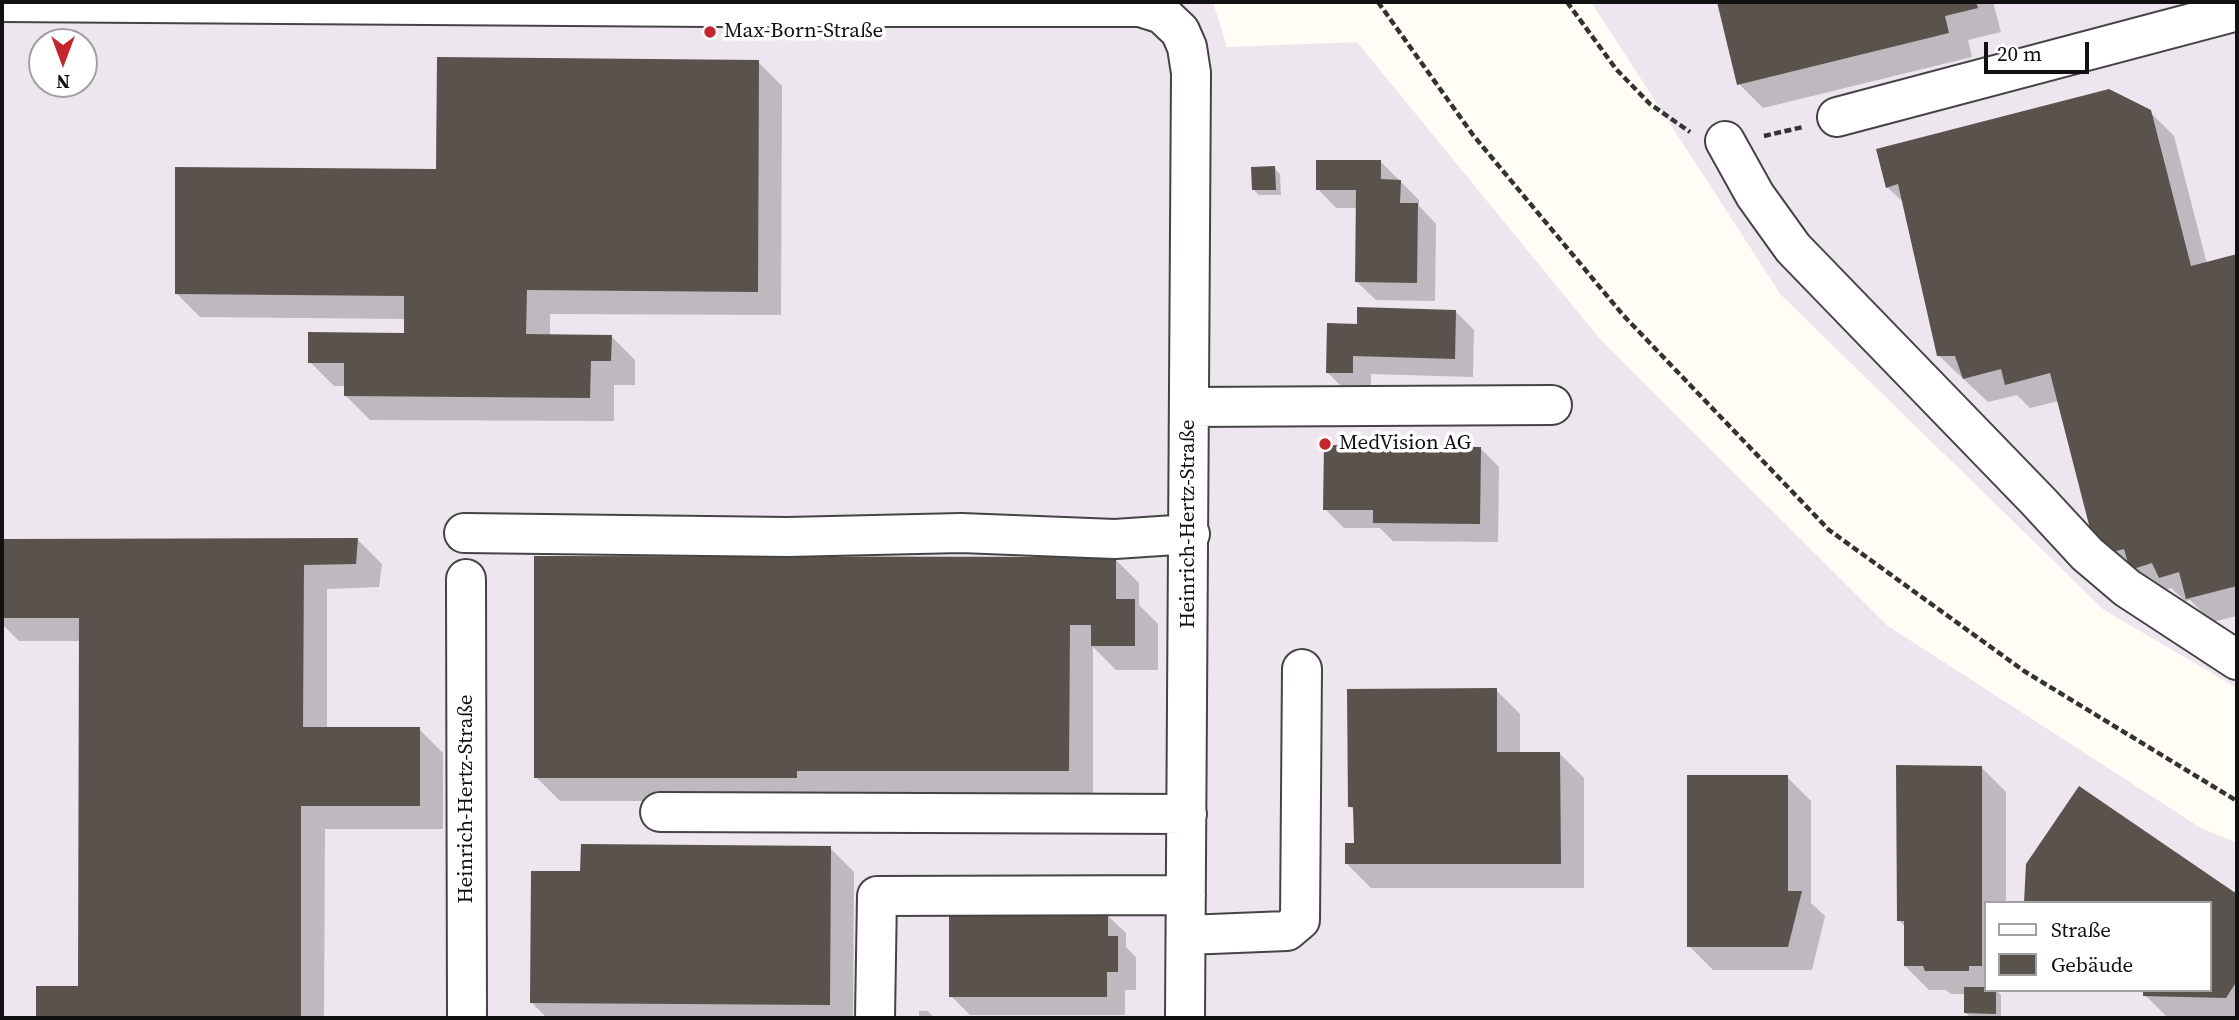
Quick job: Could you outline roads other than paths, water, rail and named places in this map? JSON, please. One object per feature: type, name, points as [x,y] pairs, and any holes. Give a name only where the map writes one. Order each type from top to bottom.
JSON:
[{"type":"street","points":[[2,2],[1140,7],[1179,18]]},
{"type":"street","points":[[1838,117],[2213,11]]},
{"type":"street","name":"Heinrich-Hertz-Straße","points":[[1179,18],[1191,73],[1185,1018]]},
{"type":"street","points":[[1725,141],[1755,195],[1793,248],[2087,554],[2127,588],[2237,660]]},
{"type":"street","points":[[1190,407],[1552,405]]},
{"type":"street","points":[[464,533],[787,537],[961,533],[1115,539],[1190,534]]},
{"type":"street","name":"Heinrich-Hertz-Straße","points":[[466,579],[467,1018]]},
{"type":"street","points":[[1186,935],[1287,932],[1300,920],[1302,669]]},
{"type":"street","points":[[660,812],[1187,814]]},
{"type":"street","points":[[875,1018],[877,897],[1186,895]]},
{"type":"place","name":"Max-Born-Straße","points":[[710,32]]},
{"type":"place","name":"MedVision AG","points":[[1325,444]]}]
